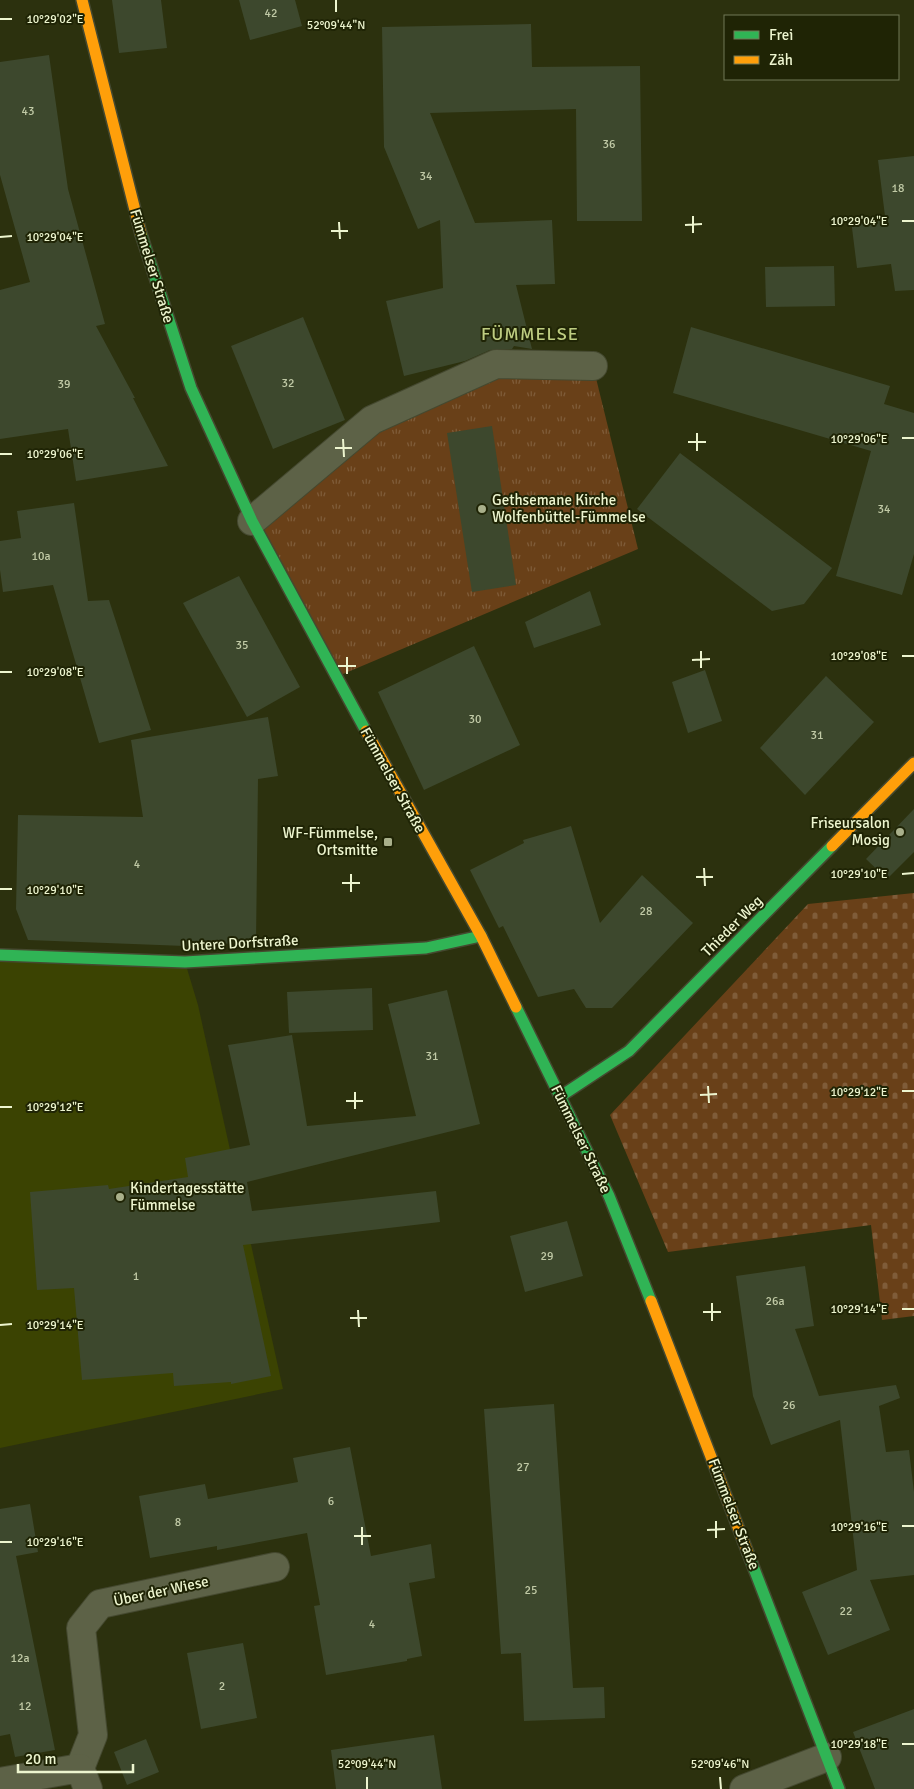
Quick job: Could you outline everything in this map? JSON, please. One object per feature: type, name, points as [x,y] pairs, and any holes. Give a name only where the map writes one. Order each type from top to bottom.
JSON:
[{"type":"street","name":"Fümmelser Straße","points":[[82,0],[137,222],[191,388],[252,522],[345,694],[481,936],[609,1196],[636,1260],[839,1789]]},
{"type":"street","points":[[252,522],[372,420],[496,364],[593,366]]},
{"type":"street","name":"Thieder Weg","points":[[561,1096],[630,1051],[914,763]]},
{"type":"street","name":"Untere Dorfstraße","points":[[0,955],[185,962],[426,948],[481,936]]},
{"type":"street","name":"Über der Wiese","points":[[0,1782],[84,1779],[93,1735],[81,1628],[100,1604],[275,1567]]},
{"type":"street","points":[[744,1789],[827,1757]]},
{"type":"shaded area","name":"Kindertagesstätte Fümmelse","points":[[0,956],[185,962],[198,1005],[283,1389],[0,1448]]},
{"type":"green space","points":[[496,364],[593,366],[638,549],[336,677],[252,521],[372,420]]},
{"type":"green space","points":[[914,893],[914,1316],[882,1320],[871,1225],[668,1252],[610,1115],[808,904]]},
{"type":"building","points":[[112,0],[161,0],[167,48],[119,53]]},
{"type":"building","points":[[239,0],[295,0],[302,26],[250,40]]},
{"type":"building","points":[[531,24],[532,67],[640,66],[642,221],[577,221],[576,109],[430,113],[475,223],[552,220],[555,284],[516,285],[532,349],[514,346],[512,349],[490,350],[465,361],[404,376],[386,301],[443,288],[440,220],[418,229],[384,147],[382,27]]},
{"type":"building","points":[[49,55],[68,189],[105,324],[96,326],[135,398],[133,398],[168,466],[76,481],[68,429],[0,439],[0,290],[30,282],[0,175],[0,62]]},
{"type":"building","points":[[914,156],[914,290],[895,291],[891,264],[857,268],[851,220],[885,216],[878,160]]},
{"type":"building","points":[[834,266],[835,306],[766,307],[765,267]]},
{"type":"building","points":[[303,317],[345,420],[273,449],[231,346]]},
{"type":"building","points":[[691,327],[890,386],[884,404],[914,413],[914,554],[902,595],[836,576],[871,451],[673,393]]},
{"type":"building","name":"Gethsemane Kirche Wolfenbüttel-Fümmelse","points":[[492,426],[516,585],[472,592],[447,433]]},
{"type":"building","points":[[680,453],[832,568],[804,604],[772,611],[637,509]]},
{"type":"building","points":[[74,503],[88,601],[109,600],[151,730],[99,743],[53,585],[3,592],[0,570],[0,541],[21,538],[17,511]]},
{"type":"building","points":[[239,576],[300,687],[247,717],[183,603]]},
{"type":"building","points":[[590,591],[601,625],[534,648],[525,622]]},
{"type":"building","points":[[474,646],[520,745],[424,790],[378,692]]},
{"type":"building","points":[[705,670],[722,721],[688,733],[672,682]]},
{"type":"building","points":[[826,676],[874,722],[805,795],[760,748]]},
{"type":"building","points":[[268,717],[278,776],[258,779],[256,942],[185,946],[28,940],[16,909],[18,815],[143,817],[131,740]]},
{"type":"building","points":[[914,809],[914,852],[887,879],[866,859]]},
{"type":"building","points":[[571,826],[600,923],[642,875],[693,923],[612,1008],[586,1008],[574,989],[538,997],[503,926],[499,928],[470,870],[524,843],[523,840]]},
{"type":"building","points":[[372,988],[373,1030],[289,1033],[287,992]]},
{"type":"building","points":[[447,990],[480,1124],[247,1182],[252,1211],[436,1191],[440,1222],[243,1245],[271,1376],[231,1384],[231,1382],[174,1386],[173,1373],[82,1380],[74,1288],[37,1290],[30,1192],[108,1185],[109,1189],[188,1177],[185,1158],[250,1145],[228,1045],[292,1035],[307,1126],[416,1116],[388,1004]]},
{"type":"building","points":[[567,1221],[583,1276],[525,1292],[510,1236]]},
{"type":"building","points":[[805,1266],[814,1326],[795,1329],[819,1396],[896,1385],[900,1398],[879,1406],[886,1452],[909,1450],[914,1492],[914,1575],[870,1580],[890,1630],[828,1655],[802,1592],[857,1570],[840,1420],[771,1445],[753,1396],[736,1276]]},
{"type":"building","points":[[554,1404],[573,1688],[604,1687],[605,1718],[524,1721],[521,1653],[501,1654],[484,1409]]},
{"type":"building","points":[[350,1447],[371,1556],[431,1544],[435,1578],[409,1583],[422,1656],[407,1659],[407,1661],[326,1675],[314,1606],[320,1605],[307,1533],[217,1550],[217,1546],[150,1558],[139,1496],[205,1484],[208,1499],[298,1482],[293,1458]]},
{"type":"building","points":[[30,1504],[38,1552],[16,1556],[55,1750],[15,1757],[10,1734],[0,1736],[0,1509]]},
{"type":"building","points":[[243,1643],[257,1718],[201,1729],[187,1653]]},
{"type":"building","points":[[914,1709],[914,1789],[875,1789],[853,1732]]},
{"type":"building","points":[[434,1735],[442,1789],[336,1789],[331,1750]]},
{"type":"building","points":[[146,1739],[159,1772],[127,1785],[114,1752]]},
{"type":"traffic: fast","points":[[141,234],[191,388],[252,521],[366,731]]},
{"type":"traffic: fast","points":[[561,1096],[629,1051],[832,846]]},
{"type":"traffic: fast","points":[[0,955],[185,962],[426,948],[481,936]]},
{"type":"traffic: fast","points":[[516,1007],[609,1196],[651,1301]]},
{"type":"traffic: fast","points":[[748,1553],[839,1789]]},
{"type":"traffic: slow","points":[[82,0],[141,234]]},
{"type":"traffic: slow","points":[[366,731],[481,936],[516,1007]]},
{"type":"traffic: slow","points":[[832,846],[914,763]]},
{"type":"traffic: slow","points":[[651,1301],[748,1553]]},
{"type":"place","name":"Gethsemane Kirche Wolfenbüttel-Fümmelse","points":[[482,509]]},
{"type":"place","name":"Friseursalon Mosig","points":[[900,832]]},
{"type":"place","name":"WF-Fümmelse, Ortsmitte","points":[[388,842]]},
{"type":"place","name":"Kindertagesstätte Fümmelse","points":[[120,1197]]},
{"type":"district","name":"FÜMMELSE","points":[[530,334]]}]
